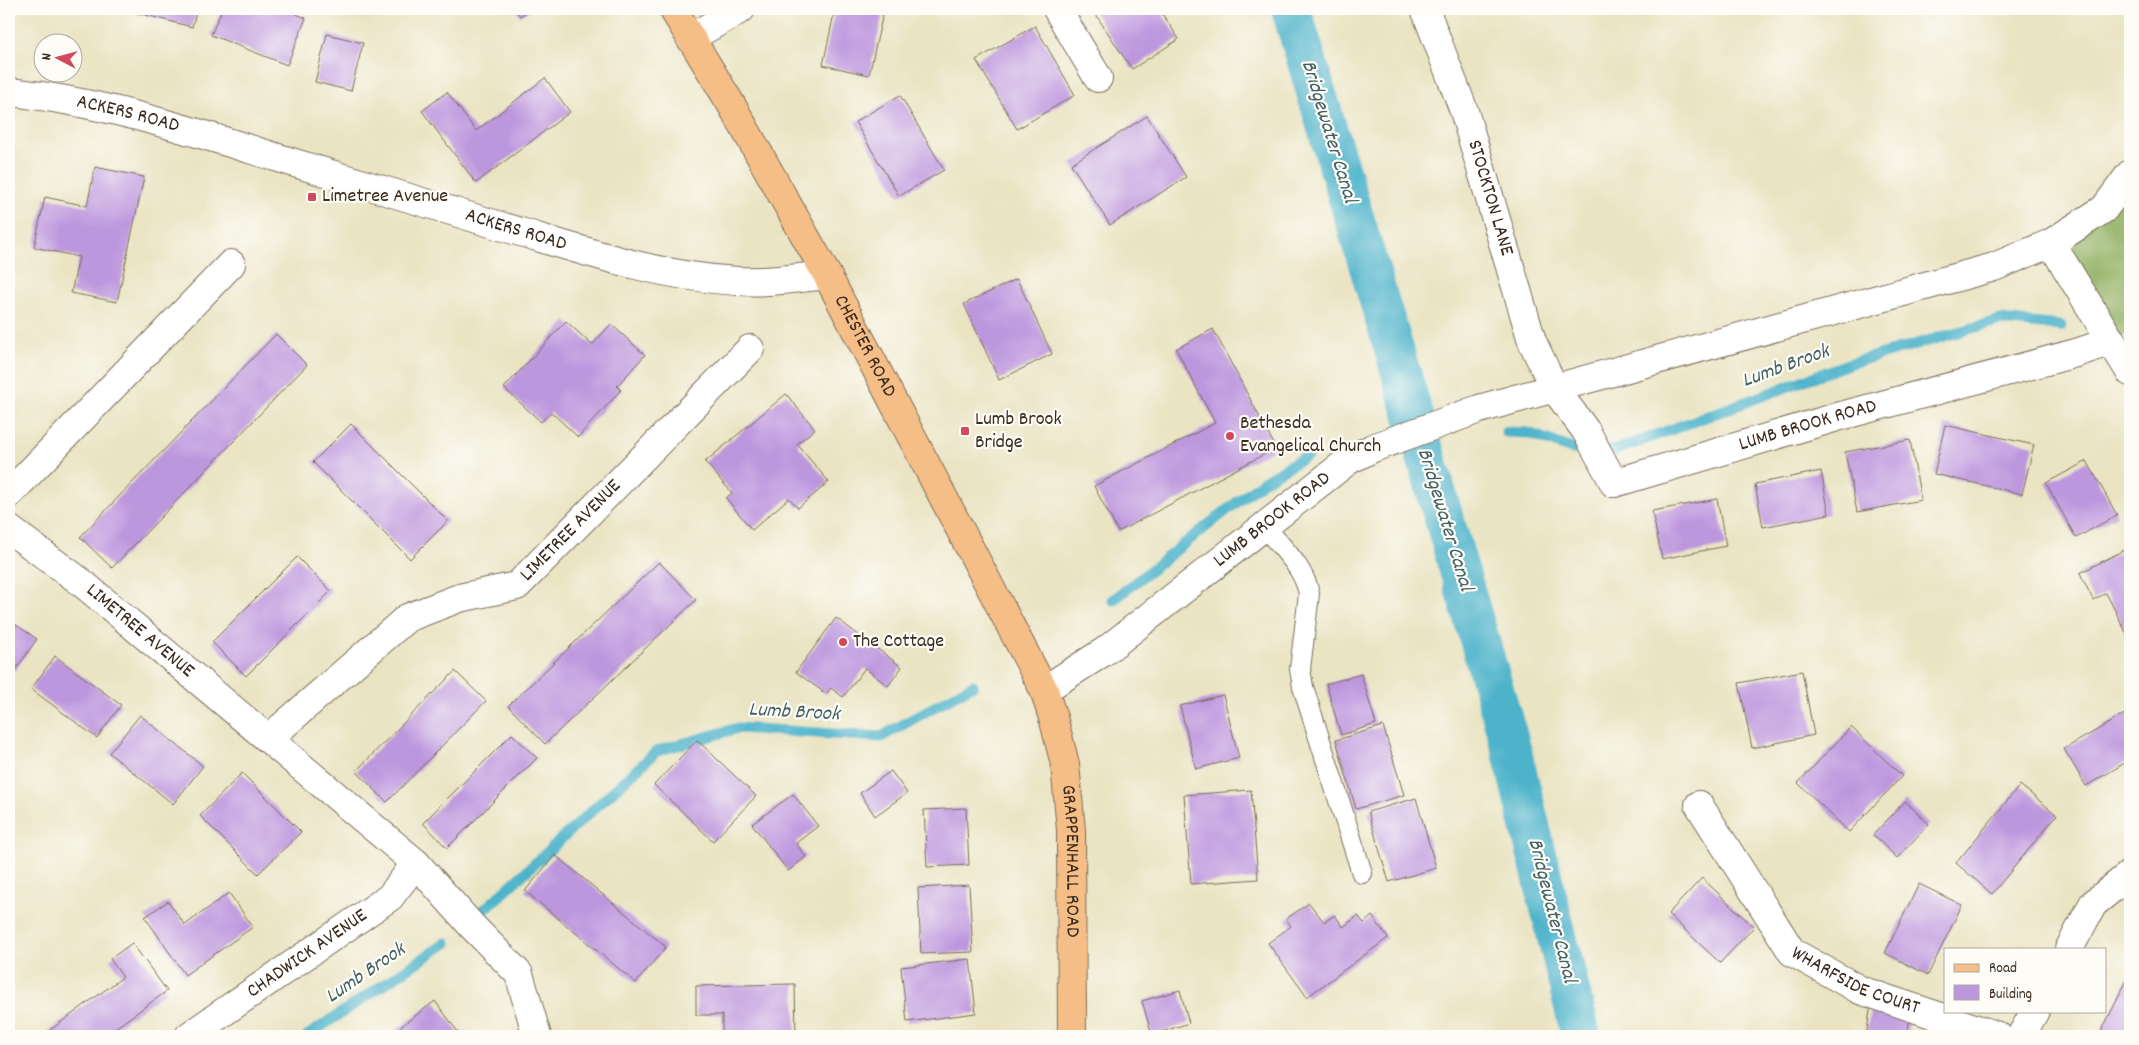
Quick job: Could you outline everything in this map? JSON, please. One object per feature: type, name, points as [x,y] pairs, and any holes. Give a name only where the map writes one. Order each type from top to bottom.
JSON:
[{"type":"main road","name":"CHESTER ROAD","points":[[673,9],[731,104],[826,275],[1044,690]]},
{"type":"main road","name":"GRAPPENHALL ROAD","points":[[1044,690],[1065,764],[1071,830],[1072,1036]]},
{"type":"street","points":[[690,38],[741,9]]},
{"type":"street","points":[[1057,9],[1098,78]]},
{"type":"street","name":"STOCKTON LANE","points":[[1425,9],[1464,111],[1532,341],[1554,388]]},
{"type":"street","name":"ACKERS ROAD","points":[[9,92],[79,102],[125,113],[212,137],[560,244],[671,273],[754,282],[770,282],[826,275]]},
{"type":"street","name":"LUMB BROOK ROAD","points":[[1044,690],[1105,651],[1350,460],[1374,448],[1479,409],[1994,267],[2051,243],[2104,209],[2130,174]]},
{"type":"street","points":[[2051,243],[2130,372]]},
{"type":"street","points":[[9,494],[231,264]]},
{"type":"street","name":"LUMB BROOK ROAD","points":[[1554,388],[1586,431],[1614,483],[1836,416],[2066,355],[2112,340]]},
{"type":"street","name":"LIMETREE AVENUE","points":[[269,738],[407,618],[459,598],[517,586],[750,349]]},
{"type":"street","name":"LIMETREE AVENUE","points":[[9,529],[81,582],[416,863],[472,926],[519,974],[537,1036]]},
{"type":"street","name":"WHARFSIDE COURT","points":[[1699,805],[1792,952],[1860,990],[1998,1036]]},
{"type":"street","name":"CHADWICK AVENUE","points":[[189,1036],[390,897],[416,863]]},
{"type":"street","points":[[2069,948],[2093,904],[2130,874]]},
{"type":"street","points":[[2021,1036],[2034,1012]]},
{"type":"lane","points":[[1264,526],[1301,570],[1307,583],[1309,594],[1300,670],[1303,687],[1362,873]]},
{"type":"green space","points":[[2130,174],[2130,332],[2112,341],[2051,243]]},
{"type":"building","points":[[131,9],[197,9],[192,27],[130,11]]},
{"type":"building","points":[[222,9],[284,9],[306,18],[287,65],[211,35]]},
{"type":"building","points":[[515,9],[532,9],[520,16]]},
{"type":"building","points":[[835,9],[884,9],[869,75],[823,65]]},
{"type":"building","points":[[1092,9],[1159,9],[1179,39],[1132,69]]},
{"type":"building","points":[[1035,26],[1075,95],[1017,129],[976,60]]},
{"type":"building","points":[[327,34],[363,43],[351,91],[315,82]]},
{"type":"building","points":[[545,78],[570,112],[476,183],[422,111],[447,92],[476,131]]},
{"type":"building","points":[[900,95],[944,170],[899,196],[855,122]]},
{"type":"building","points":[[1147,116],[1186,177],[1110,225],[1071,164]]},
{"type":"building","points":[[95,167],[144,177],[117,302],[71,293],[79,257],[34,247],[45,197],[87,206]]},
{"type":"building","points":[[1017,279],[1052,354],[999,380],[964,304]]},
{"type":"building","points":[[566,321],[592,345],[611,324],[645,355],[617,386],[621,390],[578,437],[551,412],[541,422],[504,388]]},
{"type":"building","name":"Bethesda Evangelical Church","points":[[1213,329],[1276,448],[1118,532],[1094,486],[1215,423],[1176,349]]},
{"type":"building","points":[[276,334],[307,365],[112,568],[80,537]]},
{"type":"building","points":[[786,394],[815,429],[797,444],[829,482],[798,508],[789,498],[752,530],[726,498],[732,493],[705,462]]},
{"type":"building","points":[[351,424],[448,521],[410,559],[313,462]]},
{"type":"building","points":[[1945,425],[2034,445],[2022,494],[1934,474]]},
{"type":"building","points":[[1910,440],[1921,500],[1857,512],[1845,452]]},
{"type":"building","points":[[2087,461],[2117,515],[2076,538],[2046,483]]},
{"type":"building","points":[[1821,471],[1829,514],[1763,527],[1755,484]]},
{"type":"building","points":[[1717,499],[1726,546],[1662,559],[1652,511]]},
{"type":"building","points":[[2130,547],[2130,640],[2106,593],[2093,600],[2080,573]]},
{"type":"building","points":[[297,557],[331,591],[246,676],[212,642]]},
{"type":"building","points":[[659,562],[696,600],[545,744],[508,706]]},
{"type":"building","name":"The Cottage","points":[[836,618],[902,667],[888,686],[865,668],[843,697],[831,688],[826,694],[796,672]]},
{"type":"building","points":[[9,620],[37,639],[15,671],[9,667]]},
{"type":"building","points":[[55,656],[121,705],[97,738],[31,689]]},
{"type":"building","points":[[455,671],[486,701],[387,802],[356,771]]},
{"type":"building","points":[[1802,671],[1814,735],[1752,748],[1739,683]]},
{"type":"building","points":[[1361,674],[1376,724],[1341,735],[1326,684]]},
{"type":"building","points":[[1223,695],[1239,758],[1196,769],[1180,706]]},
{"type":"building","points":[[2130,711],[2130,760],[2086,786],[2064,749]]},
{"type":"building","points":[[140,715],[203,766],[173,804],[109,753]]},
{"type":"building","points":[[1383,726],[1404,795],[1356,809],[1336,740]]},
{"type":"building","points":[[1851,727],[1902,776],[1849,832],[1798,783]]},
{"type":"building","points":[[512,734],[537,758],[447,848],[423,823]]},
{"type":"building","points":[[697,740],[756,796],[713,841],[654,785]]},
{"type":"building","points":[[891,771],[907,793],[875,816],[860,793]]},
{"type":"building","points":[[242,773],[301,832],[258,874],[200,816]]},
{"type":"building","points":[[2020,785],[2057,815],[1992,894],[1956,863]]},
{"type":"building","points":[[1251,790],[1258,879],[1191,884],[1184,795]]},
{"type":"building","points":[[793,794],[818,826],[796,843],[806,857],[788,871],[752,824]]},
{"type":"building","points":[[1416,798],[1436,868],[1389,882],[1368,812]]},
{"type":"building","points":[[1905,801],[1929,824],[1897,858],[1873,835]]},
{"type":"building","points":[[966,808],[969,865],[927,867],[924,810]]},
{"type":"building","points":[[555,855],[666,947],[636,983],[525,891]]},
{"type":"building","points":[[1702,878],[1754,927],[1720,963],[1668,914]]},
{"type":"building","points":[[1919,884],[1962,905],[1928,975],[1885,953]]},
{"type":"building","points":[[969,885],[973,952],[921,954],[918,888]]},
{"type":"building","points":[[229,893],[253,927],[185,975],[145,917],[168,901],[185,925]]},
{"type":"building","points":[[1309,903],[1324,922],[1335,915],[1343,927],[1358,916],[1364,923],[1372,916],[1388,938],[1307,997],[1268,943],[1291,926],[1286,919]]},
{"type":"building","points":[[132,943],[167,991],[104,1036],[42,1036],[123,977],[110,959]]},
{"type":"building","points":[[970,959],[976,1013],[907,1022],[901,967]]},
{"type":"building","points":[[2130,974],[2130,1036],[2099,1036]]},
{"type":"building","points":[[795,984],[796,1036],[722,1036],[722,1015],[696,1015],[696,986]]},
{"type":"building","points":[[1180,990],[1189,1023],[1152,1035],[1142,1001]]},
{"type":"building","points":[[435,1001],[461,1036],[388,1036]]},
{"type":"building","points":[[1871,1005],[1911,1011],[1907,1036],[1866,1036]]},
{"type":"waterway","name":"Bridgewater Canal","points":[[1291,9],[1411,406],[1510,744],[1581,1036]]},
{"type":"waterway","name":"Lumb Brook","points":[[1506,432],[1528,433],[1572,449],[1616,450],[1848,364],[2000,320],[2061,326]]},
{"type":"waterway","points":[[1113,600],[1265,480],[1308,455]]},
{"type":"waterway","name":"Lumb Brook","points":[[483,911],[657,751],[738,728],[881,737],[973,685]]},
{"type":"waterway","name":"Lumb Brook","points":[[307,1036],[446,943]]},
{"type":"place","name":"Limetree Avenue","points":[[312,197]]},
{"type":"place","name":"Lumb Brook Bridge","points":[[965,431]]},
{"type":"place","name":"Bethesda Evangelical Church","points":[[1230,436]]},
{"type":"place","name":"The Cottage","points":[[843,642]]}]
